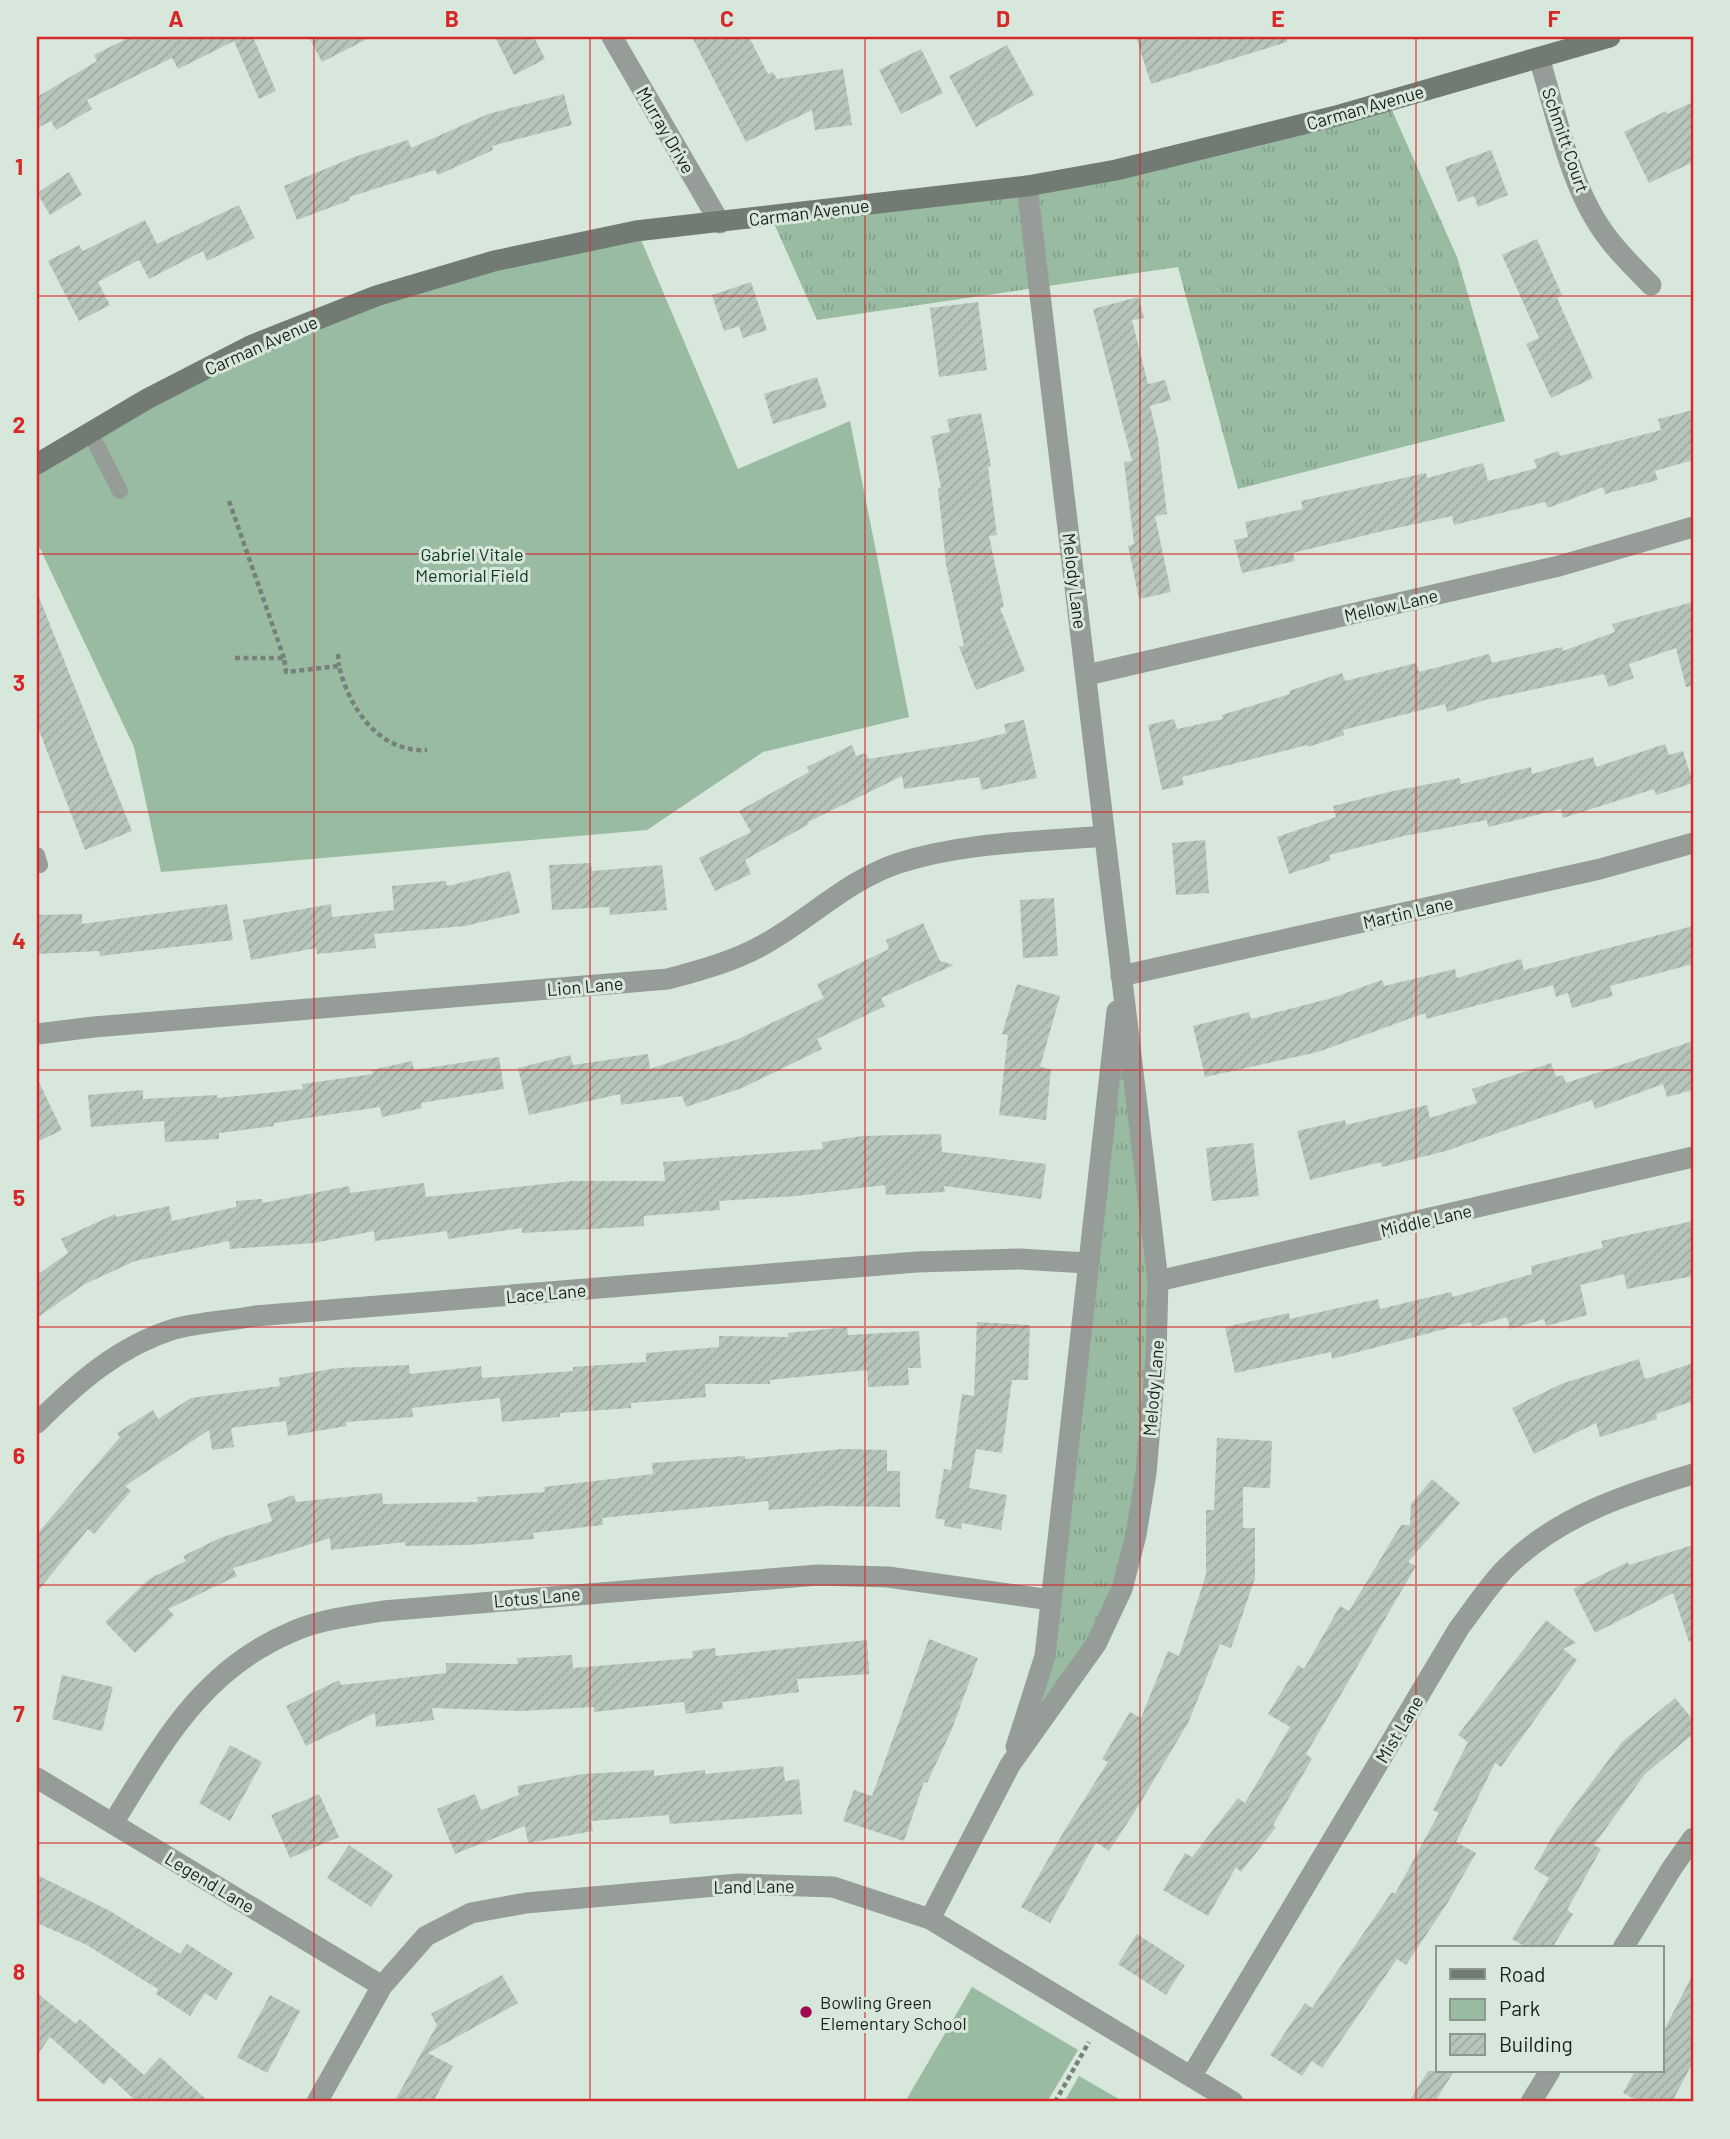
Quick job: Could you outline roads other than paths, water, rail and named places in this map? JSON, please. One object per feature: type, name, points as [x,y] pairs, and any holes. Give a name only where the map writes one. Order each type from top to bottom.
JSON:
[{"type":"main road","name":"Carman Avenue","points":[[37,464],[90,432],[250,346],[376,296],[494,261],[636,231],[1027,186],[1191,153],[1610,37]]},
{"type":"street","name":"Murray Drive","points":[[612,37],[720,223]]},
{"type":"street","name":"Schmitt Court","points":[[1539,58],[1574,174],[1594,217],[1610,241],[1651,285]]},
{"type":"street","name":"Melody Lane","points":[[930,1919],[1010,1765],[1096,1644],[1122,1588],[1136,1535],[1146,1473],[1156,1357],[1158,1282],[1027,186]]},
{"type":"street","name":"Mellow Lane","points":[[1087,675],[1559,566],[1693,527]]},
{"type":"street","name":"Lion Lane","points":[[37,1034],[107,1025],[668,979],[716,967],[764,945],[841,891],[897,863],[951,851],[1104,836]]},
{"type":"street","name":"Martin Lane","points":[[1121,976],[1600,869],[1693,843]]},
{"type":"street","name":"Melody Lane","points":[[1010,1765],[1045,1656],[1121,976]]},
{"type":"street","name":"Middle Lane","points":[[1158,1282],[1693,1157]]},
{"type":"street","name":"Lace Lane","points":[[37,1423],[73,1386],[113,1357],[174,1329],[255,1316],[917,1262],[1019,1259],[1087,1263]]},
{"type":"street","name":"Mist Lane","points":[[1191,2077],[1459,1628],[1506,1568],[1560,1525],[1640,1490],[1693,1475]]},
{"type":"street","name":"Lotus Lane","points":[[113,1824],[171,1729],[216,1678],[256,1649],[295,1630],[333,1619],[383,1611],[818,1575],[888,1577],[1051,1600]]},
{"type":"street","name":"Legend Lane","points":[[37,1778],[382,1986]]},
{"type":"street","points":[[1624,1946],[1693,1838]]},
{"type":"street","name":"Land Lane","points":[[317,2102],[382,1986],[426,1936],[471,1913],[526,1903],[738,1884],[832,1887],[930,1919],[1233,2102]]},
{"type":"street","points":[[1531,2102],[1549,2072]]},
{"type":"lane","points":[[90,432],[120,491]]},
{"type":"place","name":"Bowling Green Elementary School","points":[[806,2012]]},
{"type":"park label","name":"Gabriel Vitale Memorial Field","points":[[472,564]]}]
